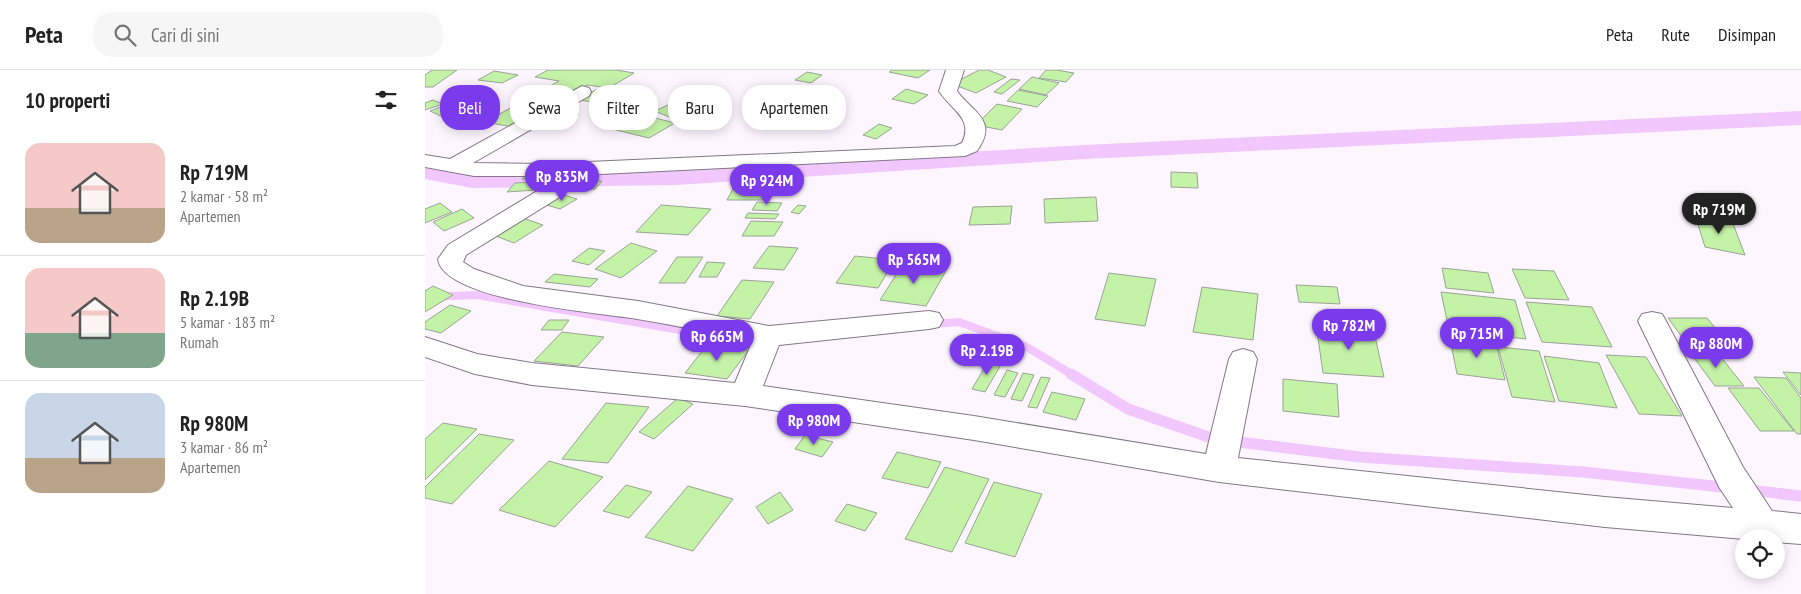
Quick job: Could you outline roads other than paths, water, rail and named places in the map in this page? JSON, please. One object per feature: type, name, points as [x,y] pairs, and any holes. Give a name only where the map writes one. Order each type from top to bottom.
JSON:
[{"type":"street","points":[[425,161],[452,167],[566,177],[963,151],[971,145],[975,128],[970,113],[948,91],[951,77],[955,70]]},
{"type":"street","points":[[452,167],[582,92]]},
{"type":"street","points":[[566,177],[457,250],[449,259],[451,266],[465,275],[520,294],[638,310],[766,343],[929,320]]},
{"type":"street","points":[[1652,321],[1748,503]]},
{"type":"street","points":[[745,395],[766,343]]},
{"type":"street","points":[[425,346],[475,364],[532,374],[745,395],[974,428],[1224,450],[1748,503],[1801,529]]},
{"type":"street","points":[[1224,450],[1243,359]]},
{"type":"waterway","points":[[425,171],[472,180],[676,177],[1085,152],[1801,118]]},
{"type":"waterway","points":[[425,297],[477,295],[703,334],[742,345],[762,343]]},
{"type":"waterway","points":[[931,324],[959,322],[1025,346],[1073,375]]},
{"type":"waterway","points":[[1071,374],[1128,409],[1214,439],[1360,457],[1583,472],[1731,488]]},
{"type":"waterway","points":[[1749,490],[1801,496]]}]
